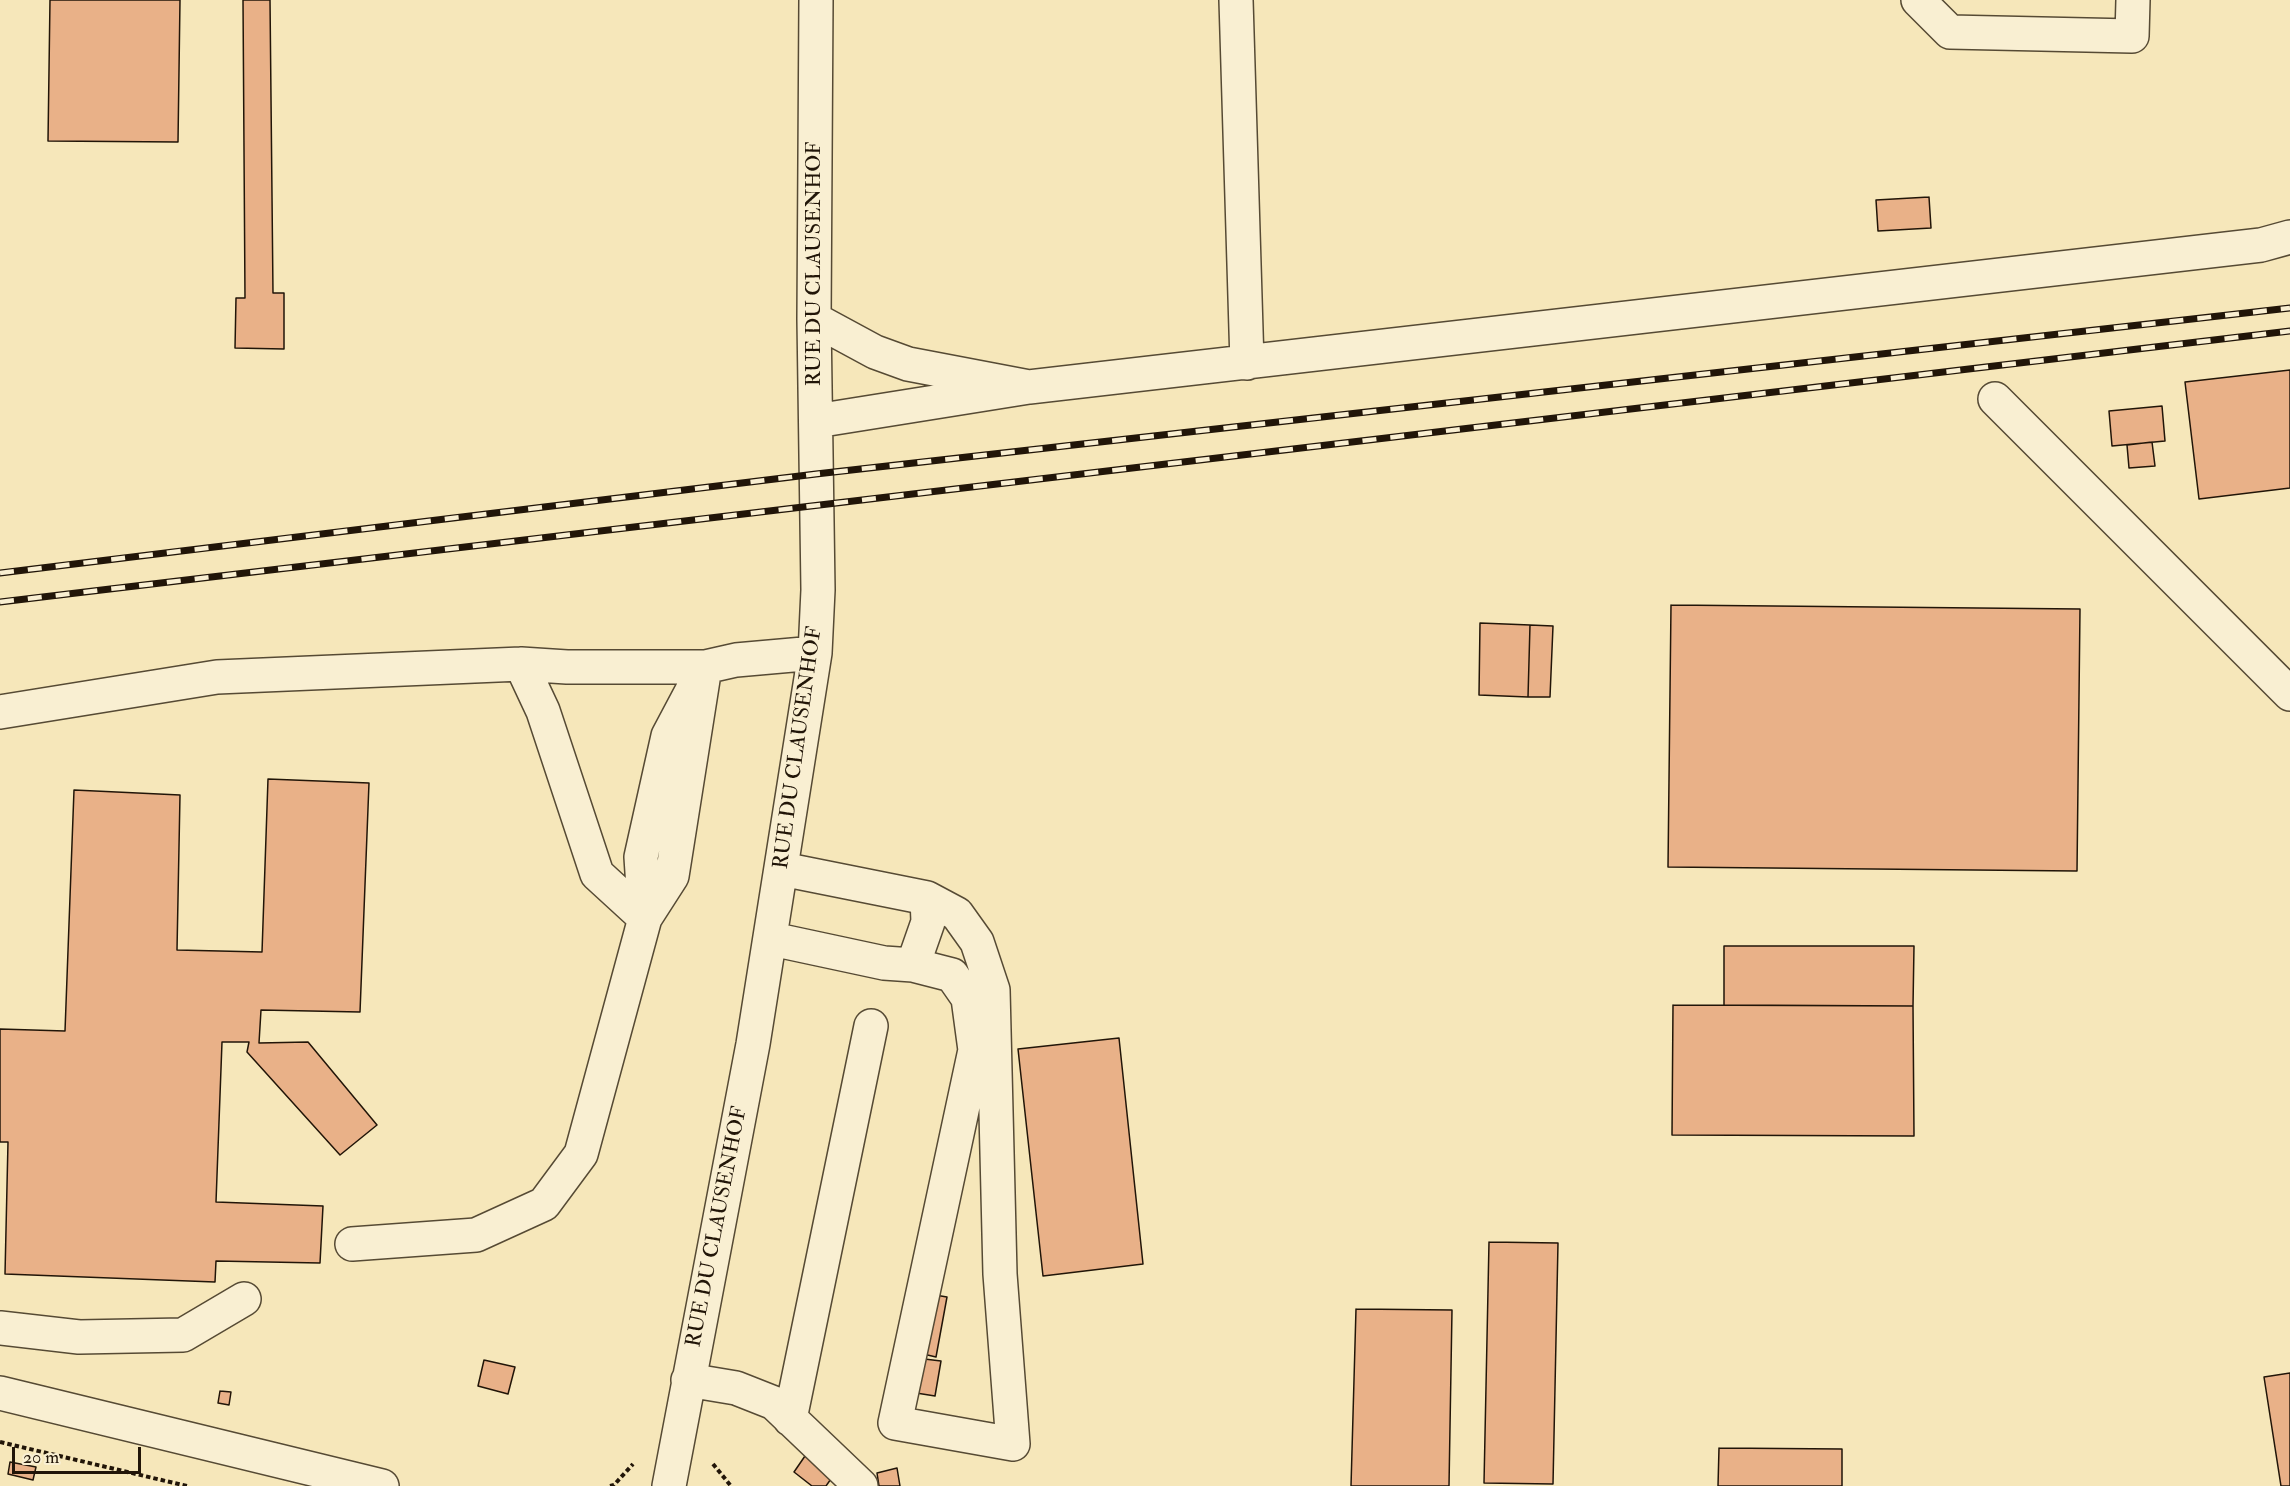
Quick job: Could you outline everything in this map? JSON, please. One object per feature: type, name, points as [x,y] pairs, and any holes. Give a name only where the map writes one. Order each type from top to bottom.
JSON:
[{"type":"street","name":"RUE DU CLAUSENHOF","points":[[669,1486],[772,939],[815,653],[818,590],[814,319],[816,0]]},
{"type":"street","points":[[1236,0],[1247,363]]},
{"type":"street","points":[[1918,0],[1950,32],[2132,36],[2133,0]]},
{"type":"street","points":[[816,421],[1029,387],[2261,246],[2290,237]]},
{"type":"street","points":[[814,319],[875,352],[908,364],[1029,387]]},
{"type":"street","points":[[1995,399],[2290,694]]},
{"type":"street","points":[[0,712],[217,677],[521,664],[567,667],[721,664],[815,653]]},
{"type":"street","points":[[521,664],[543,711],[597,874],[645,918]]},
{"type":"street","points":[[352,1244],[476,1235],[544,1204],[581,1154],[645,918],[672,876],[721,664]]},
{"type":"street","points":[[772,939],[884,963],[913,965],[952,975],[968,998],[975,1050],[895,1423],[1013,1444],[1000,1274],[993,990],[977,942],[957,914],[927,898],[782,868]]},
{"type":"street","points":[[913,965],[928,922],[927,898]]},
{"type":"street","points":[[790,1419],[871,1026]]},
{"type":"street","points":[[0,1328],[79,1337],[183,1335],[244,1299]]},
{"type":"street","points":[[688,1380],[736,1388],[774,1403],[861,1486]]},
{"type":"street","points":[[0,1393],[382,1486]]},
{"type":"path","points":[[0,1442],[187,1486]]},
{"type":"building","points":[[50,0],[180,0],[178,142],[48,141]]},
{"type":"building","points":[[243,0],[270,0],[273,293],[284,293],[284,349],[235,348],[236,298],[245,298]]},
{"type":"building","points":[[1929,197],[1931,228],[1878,231],[1876,200]]},
{"type":"building","points":[[2290,370],[2290,488],[2199,499],[2185,382]]},
{"type":"building","points":[[2162,406],[2165,441],[2112,446],[2109,411]]},
{"type":"building","points":[[2152,442],[2155,466],[2129,468],[2127,445]]},
{"type":"building","points":[[1671,605],[2080,609],[2077,871],[1668,867]]},
{"type":"building","points":[[1480,623],[1530,625],[1528,697],[1479,695]]},
{"type":"building","points":[[1530,625],[1553,626],[1550,697],[1528,697]]},
{"type":"building","points":[[268,779],[369,783],[360,1012],[261,1010],[259,1043],[308,1042],[377,1125],[340,1155],[247,1052],[249,1042],[222,1042],[216,1202],[323,1206],[320,1263],[216,1261],[215,1282],[5,1274],[8,1142],[0,1142],[0,1029],[65,1031],[74,790],[180,795],[177,950],[262,952]]},
{"type":"building","points":[[1724,946],[1914,946],[1913,1006],[1724,1005]]},
{"type":"building","points":[[1673,1005],[1913,1006],[1914,1136],[1672,1135]]},
{"type":"building","points":[[1119,1038],[1143,1264],[1043,1276],[1018,1049]]},
{"type":"building","points":[[1489,1242],[1558,1243],[1553,1484],[1484,1483]]},
{"type":"building","points":[[929,1294],[947,1297],[936,1357],[919,1353]]},
{"type":"building","points":[[1356,1309],[1452,1310],[1449,1486],[1351,1486]]},
{"type":"building","points":[[916,1358],[941,1361],[935,1396],[910,1392]]},
{"type":"building","points":[[484,1360],[515,1367],[508,1394],[478,1386]]},
{"type":"building","points":[[2290,1373],[2290,1486],[2281,1486],[2264,1377]]},
{"type":"building","points":[[220,1391],[231,1392],[229,1405],[218,1403]]},
{"type":"building","points":[[1719,1448],[1842,1449],[1842,1486],[1718,1486]]},
{"type":"building","points":[[805,1456],[833,1476],[826,1486],[812,1486],[794,1472]]},
{"type":"building","points":[[10,1462],[36,1467],[33,1480],[8,1474]]},
{"type":"building","points":[[897,1468],[900,1486],[879,1486],[877,1473]]},
{"type":"railway","points":[[0,573],[816,474],[2290,308]]},
{"type":"railway","points":[[0,602],[2290,331]]}]
